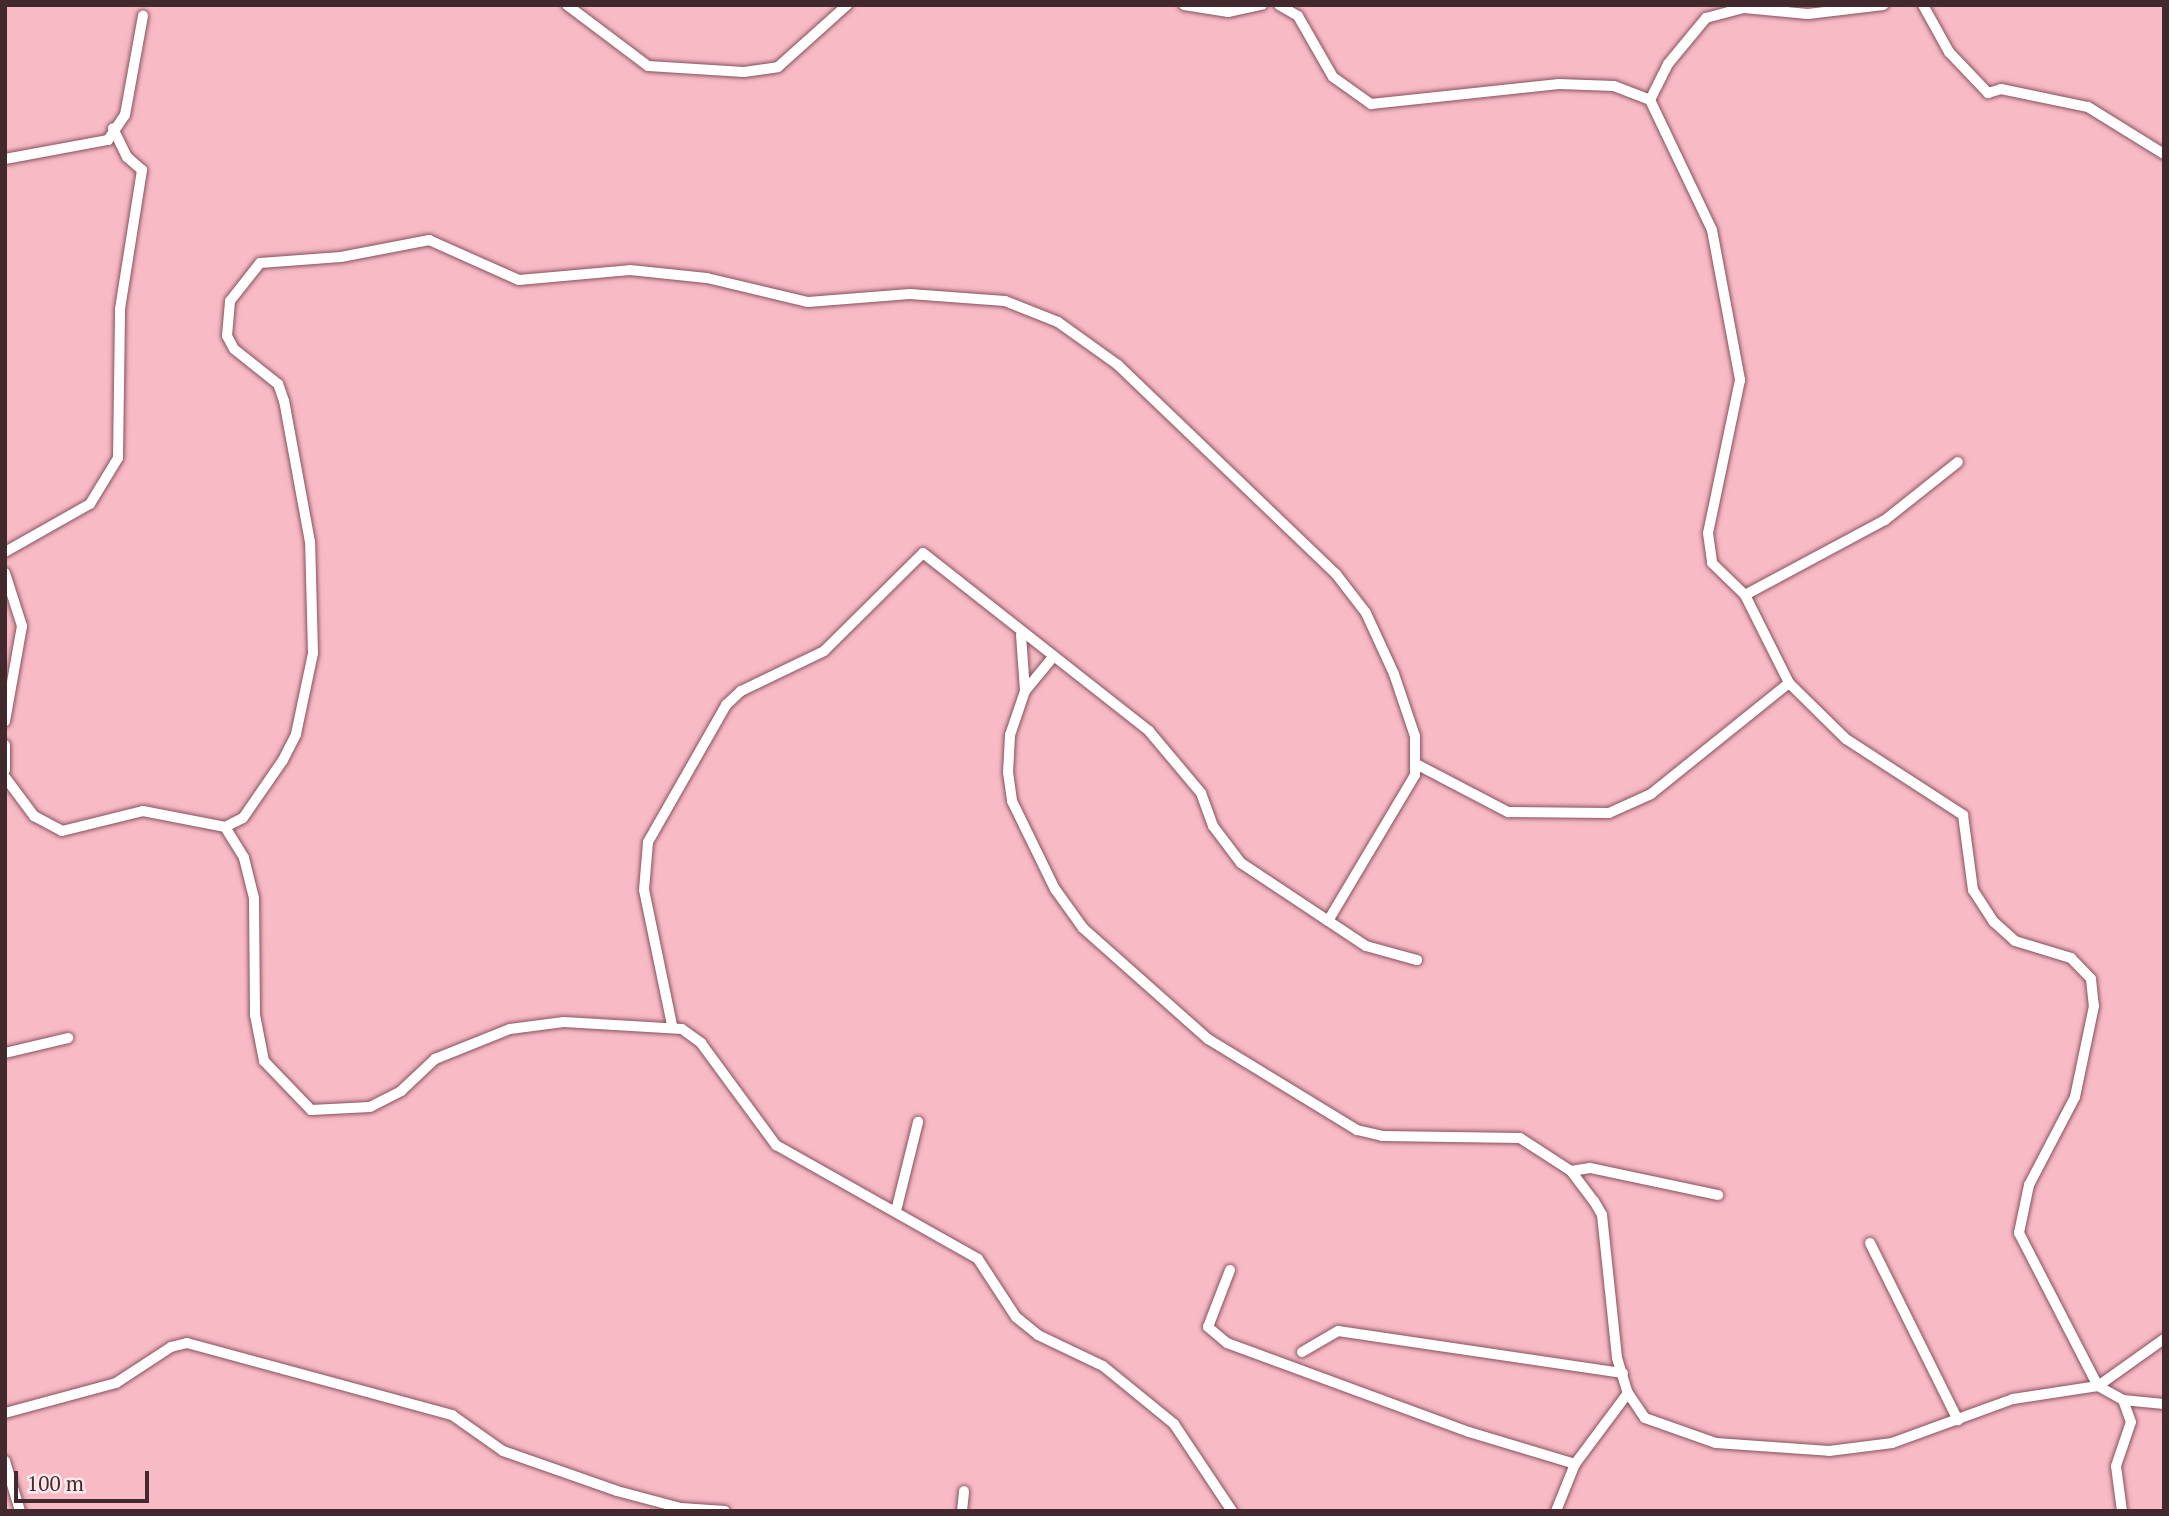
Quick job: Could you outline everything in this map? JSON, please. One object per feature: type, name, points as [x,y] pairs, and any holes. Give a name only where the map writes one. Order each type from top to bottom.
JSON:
[{"type":"street","points":[[567,5],[579,10],[648,66],[744,72],[778,67],[847,5]]},
{"type":"street","points":[[1184,5],[1228,12],[1262,5]]},
{"type":"street","points":[[1279,5],[1297,16],[1333,77],[1371,104],[1546,84],[1614,86],[1650,100],[1712,230],[1740,380],[1708,549],[1712,563],[1745,595],[1789,683],[1846,739],[1955,806],[1965,822],[1973,890],[1994,922],[2015,941],[2071,958],[2096,989],[2076,1097],[2029,1185],[2019,1233],[2098,1386],[2123,1400],[2164,1404]]},
{"type":"street","points":[[1650,100],[1668,64],[1706,18],[1775,7],[1808,14],[1883,5]]},
{"type":"street","points":[[1923,5],[1949,52],[1988,93],[2001,89],[2088,107],[2164,154]]},
{"type":"street","points":[[5,159],[107,140],[113,128],[125,115],[143,16]]},
{"type":"street","points":[[5,552],[90,504],[118,458],[120,309],[142,170],[127,157],[113,128]]},
{"type":"street","points":[[5,777],[34,816],[62,831],[143,811],[225,827],[243,818],[283,760],[296,734],[313,653],[310,542],[284,401],[278,384],[234,349],[227,335],[230,301],[260,263],[341,257],[429,240],[519,280],[630,270],[707,278],[807,302],[971,295],[1058,321],[1118,365],[1347,587],[1394,674],[1418,765],[1328,921]]},
{"type":"street","points":[[1745,595],[1885,520],[1958,461]]},
{"type":"street","points":[[671,1025],[644,890],[648,842],[726,705],[741,691],[824,651],[923,553],[950,569],[1021,635],[1053,657],[1167,750],[1241,863],[1383,955],[1417,960]]},
{"type":"street","points":[[5,573],[22,626],[5,721]]},
{"type":"street","points":[[1021,635],[1028,663],[1025,691],[1010,735],[1012,801],[1055,889],[1135,980],[1208,1039],[1357,1130],[1382,1136],[1520,1139],[1571,1171],[1602,1216],[1623,1373],[1628,1393],[1639,1412],[1664,1427],[1761,1450],[1892,1443],[2013,1398],[2098,1386],[2164,1339]]},
{"type":"street","points":[[1028,663],[1043,650]]},
{"type":"street","points":[[1025,691],[1053,657]]},
{"type":"street","points":[[1418,765],[1508,812],[1609,813],[1651,794],[1789,683]]},
{"type":"street","points":[[5,745],[5,770]]},
{"type":"street","points":[[225,827],[244,858],[254,898],[255,1015],[264,1061],[311,1110],[370,1107],[401,1091],[435,1059],[510,1029],[564,1022],[671,1025],[701,1043],[776,1145],[978,1259],[1016,1317],[1038,1335],[1103,1366],[1174,1424],[1232,1511]]},
{"type":"street","points":[[5,1053],[68,1038]]},
{"type":"street","points":[[897,1211],[918,1122]]},
{"type":"street","points":[[1571,1171],[1600,1170],[1718,1195]]},
{"type":"street","points":[[1870,1243],[1958,1420]]},
{"type":"street","points":[[1230,1270],[1208,1322],[1227,1343],[1469,1433],[1575,1464]]},
{"type":"street","points":[[1302,1352],[1338,1331],[1623,1373]]},
{"type":"street","points":[[5,1413],[116,1383],[187,1343],[452,1415],[503,1451],[617,1491],[681,1508],[725,1511]]},
{"type":"street","points":[[1556,1511],[1575,1464],[1628,1393]]},
{"type":"street","points":[[2122,1511],[2116,1466],[2131,1422],[2123,1400]]},
{"type":"street","points":[[5,1461],[20,1511]]},
{"type":"street","points":[[962,1511],[964,1491]]}]
